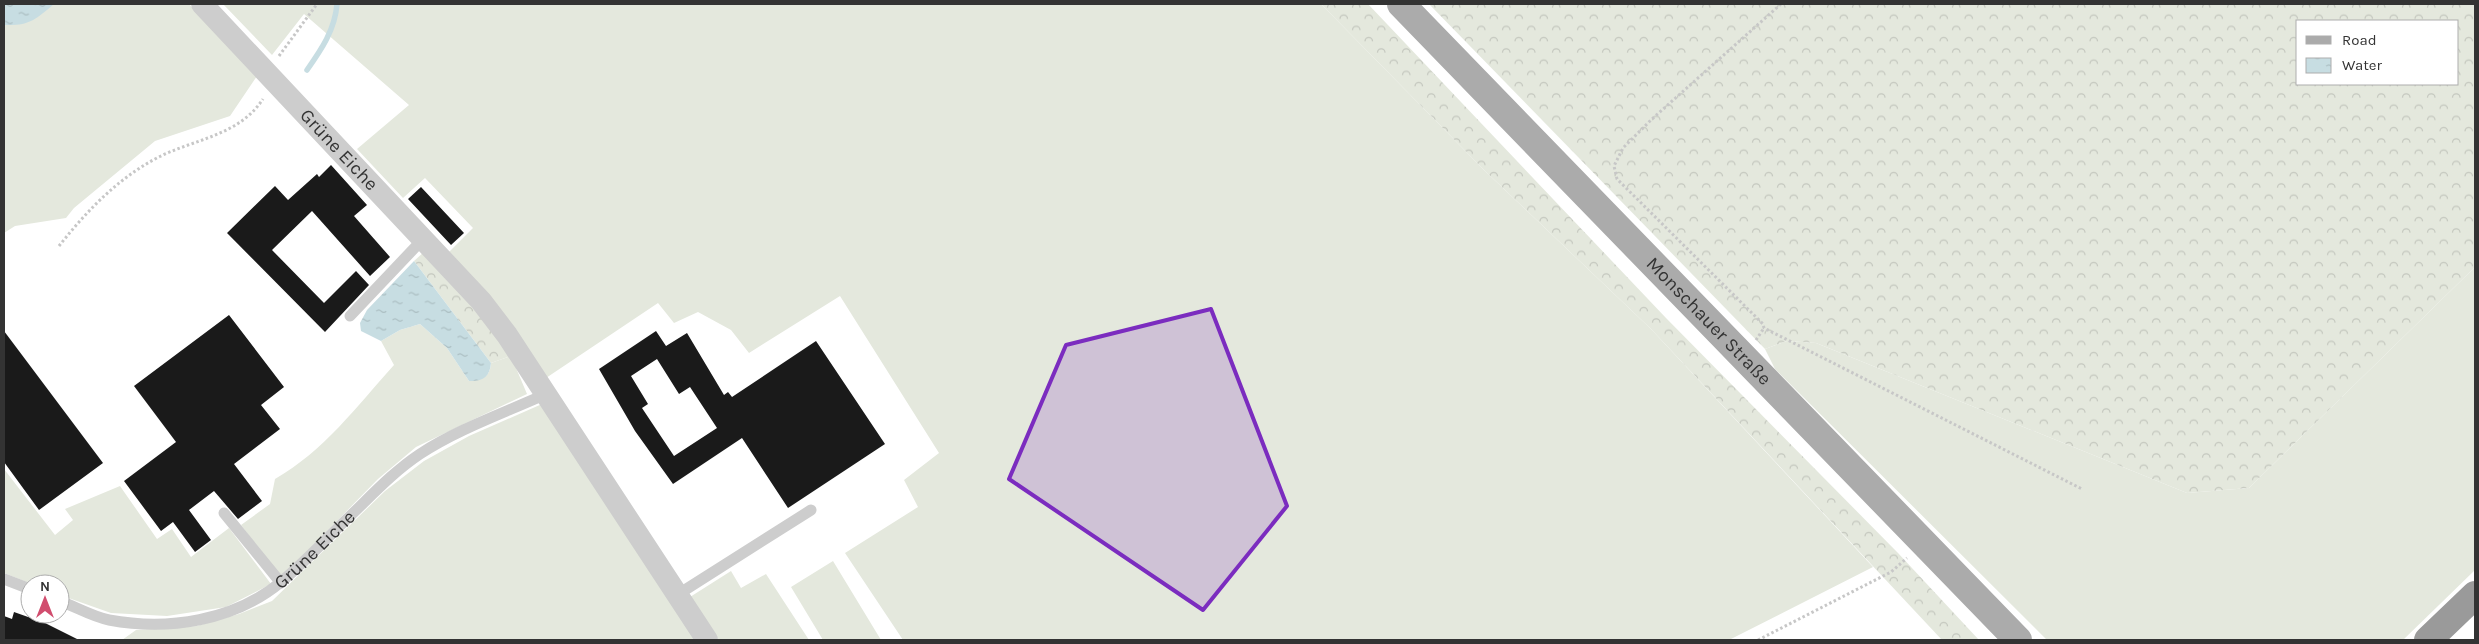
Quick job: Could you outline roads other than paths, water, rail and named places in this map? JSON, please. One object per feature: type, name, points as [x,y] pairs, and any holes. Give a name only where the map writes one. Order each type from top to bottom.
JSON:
[{"type":"highway","points":[[2428,640],[2475,595]]},
{"type":"highway","points":[[2448,640],[2475,613]]},
{"type":"main road","name":"Monschauer Straße","points":[[1401,4],[1740,356],[2018,640]]},
{"type":"street","name":"Grüne Eiche","points":[[202,4],[481,301],[507,335],[707,640]]},
{"type":"lane","points":[[350,316],[423,239]]},
{"type":"lane","name":"Grüne Eiche","points":[[70,605],[108,620],[138,623],[191,621],[224,615],[246,606],[281,583],[381,484],[420,454],[466,430],[546,394]]},
{"type":"lane","points":[[677,595],[811,510]]},
{"type":"lane","points":[[224,513],[281,583]]},
{"type":"lane","points":[[4,579],[20,585]]},
{"type":"water","points":[[4,4],[54,4],[31,21],[4,25]]},
{"type":"water","points":[[414,261],[491,363],[489,372],[484,378],[478,381],[469,381],[447,348],[420,324],[400,330],[381,341],[361,331],[360,323],[367,310]]},
{"type":"waterway","points":[[307,70],[330,31],[337,4]]}]
